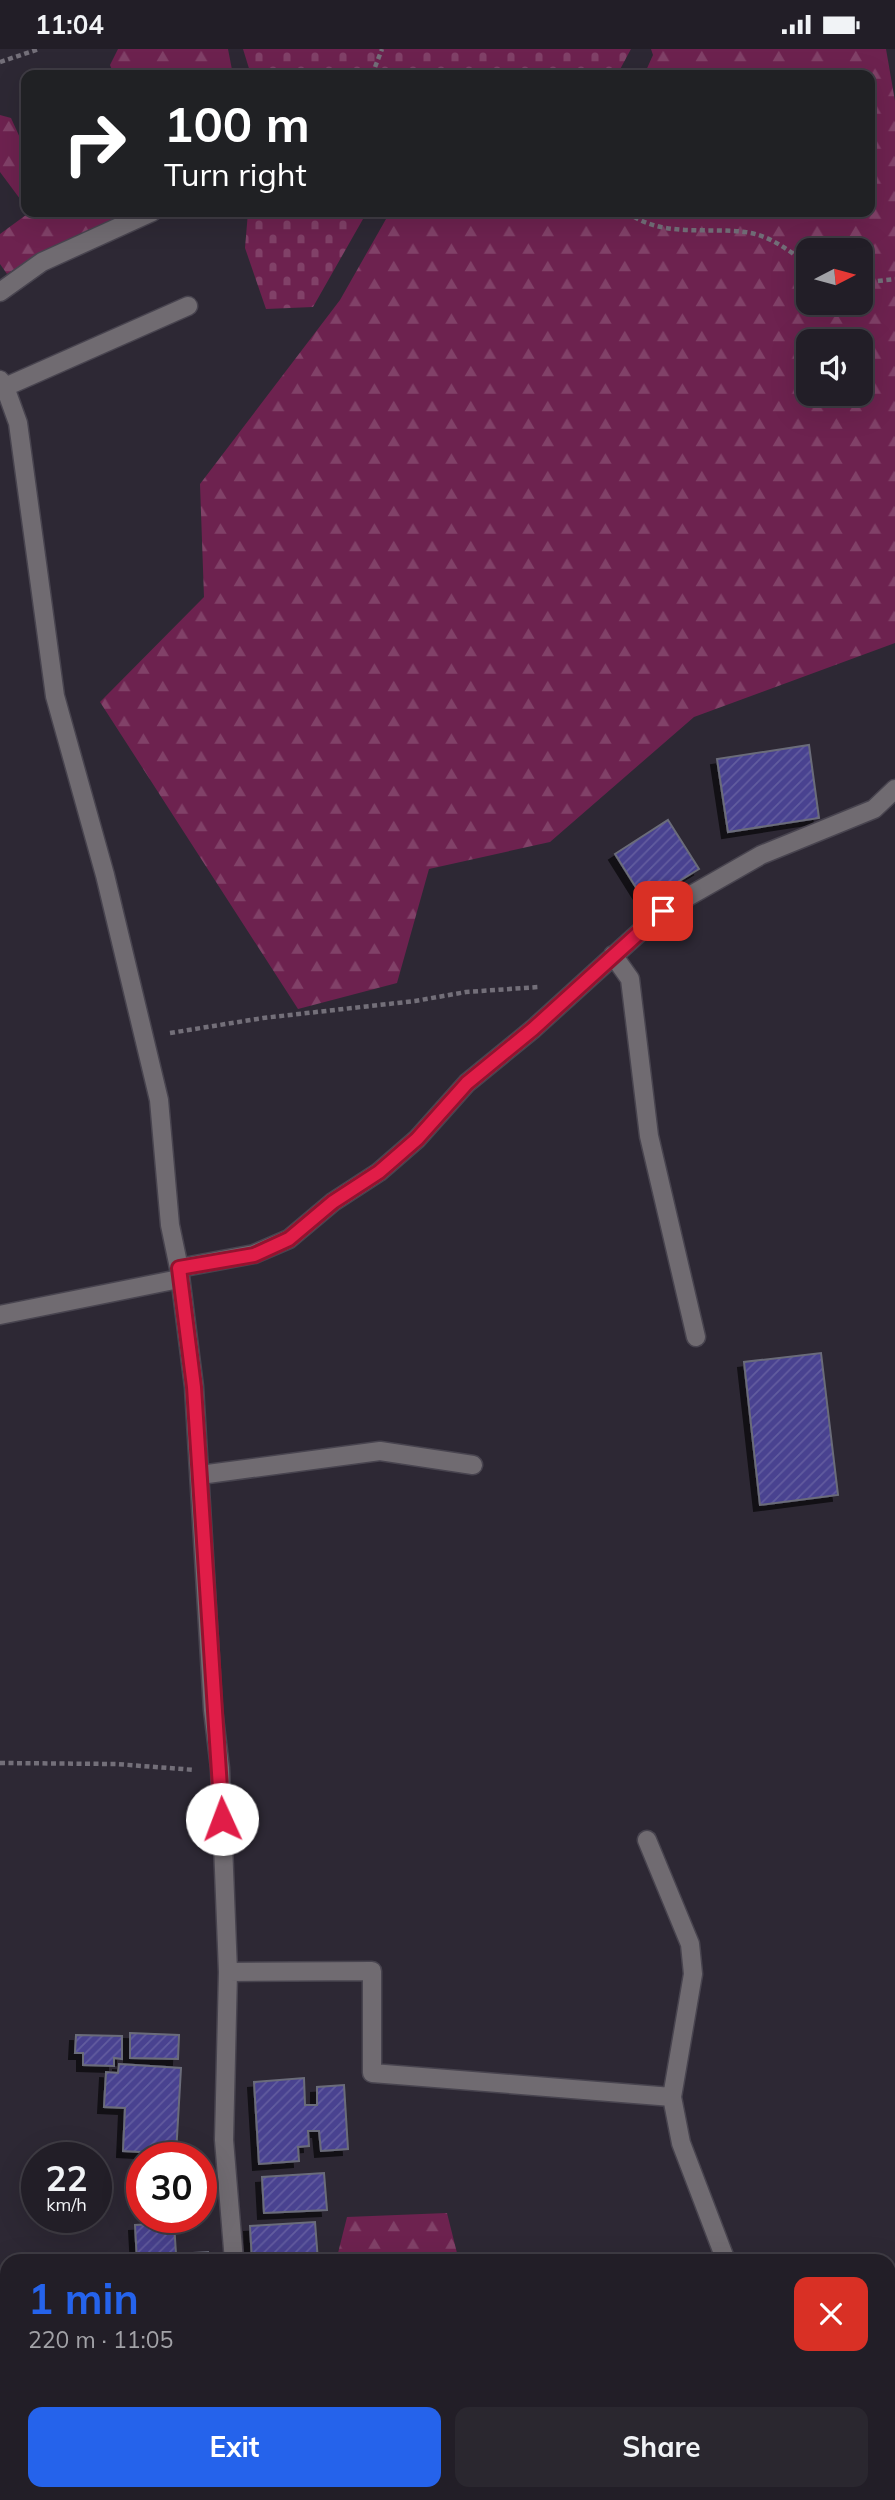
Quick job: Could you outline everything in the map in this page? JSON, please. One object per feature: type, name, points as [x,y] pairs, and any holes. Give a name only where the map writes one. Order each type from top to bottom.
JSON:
[{"type":"street","points":[[0,292],[42,262],[141,217]]},
{"type":"street","points":[[188,306],[2,384],[18,423],[55,696],[105,875],[159,1100],[170,1225],[194,1387],[213,1710],[220,1768],[228,1972],[224,2140],[233,2254]]},
{"type":"street","points":[[0,1315],[254,1255],[289,1239],[333,1202],[379,1172],[417,1139],[467,1083],[533,1029],[663,911],[761,855],[874,809],[895,789]]},
{"type":"street","points":[[613,955],[630,979],[649,1136],[696,1337]]},
{"type":"street","points":[[200,1475],[380,1451],[473,1465]]},
{"type":"street","points":[[647,1840],[690,1944],[693,1974],[672,2097],[681,2143],[723,2254]]},
{"type":"street","points":[[228,1972],[372,1971],[372,2073],[672,2097]]},
{"type":"path","points":[[0,62],[39,49]]},
{"type":"path","points":[[374,70],[382,49]]},
{"type":"path","points":[[636,217],[665,228],[695,232],[745,232],[770,239],[796,256]]},
{"type":"path","points":[[873,282],[895,279]]},
{"type":"path","points":[[145,1038],[263,1018],[415,1001],[467,992],[556,986],[567,998]]},
{"type":"path","points":[[0,1763],[116,1764],[194,1770],[220,1768]]},
{"type":"green space","points":[[118,49],[228,49],[232,70],[112,70],[110,65]]},
{"type":"green space","points":[[243,49],[631,49],[620,70],[249,70]]},
{"type":"green space","points":[[651,49],[886,49],[895,101],[895,643],[694,717],[550,842],[429,869],[397,983],[298,1009],[100,702],[204,597],[200,484],[340,300],[387,217],[875,217],[875,70],[646,70],[653,55]]},
{"type":"green space","points":[[0,115],[11,118],[21,140],[21,200],[0,172]]},
{"type":"green space","points":[[23,217],[121,217],[43,251],[7,274],[0,264],[0,234]]},
{"type":"green space","points":[[248,217],[364,217],[313,307],[266,309],[245,248]]},
{"type":"green space","points":[[447,2213],[457,2254],[338,2254],[347,2217]]},
{"type":"building","points":[[809,745],[819,818],[728,832],[717,759]]},
{"type":"building","points":[[668,820],[699,869],[645,902],[615,854]]},
{"type":"building","points":[[821,1353],[838,1495],[760,1505],[744,1362]]},
{"type":"building","points":[[130,2033],[179,2035],[178,2059],[130,2058]]},
{"type":"building","points":[[76,2035],[122,2036],[122,2059],[114,2058],[114,2066],[83,2065],[83,2053],[75,2053]]},
{"type":"building","points":[[119,2064],[181,2068],[177,2142],[126,2142],[126,2151],[123,2151],[125,2108],[104,2107],[106,2072],[118,2073]]},
{"type":"building","points":[[304,2078],[305,2105],[317,2105],[317,2087],[344,2085],[348,2149],[321,2151],[319,2131],[308,2131],[309,2146],[298,2147],[299,2161],[259,2164],[254,2082]]},
{"type":"building","points":[[324,2173],[327,2210],[264,2213],[262,2177]]},
{"type":"building","points":[[315,2222],[317,2254],[252,2254],[250,2226]]},
{"type":"building","points":[[135,2233],[175,2233],[176,2254],[137,2254]]},
{"type":"building","points":[[208,2252],[208,2254],[176,2254]]},
{"type":"route","points":[[222,1819],[194,1387],[179,1268],[254,1255],[289,1239],[333,1202],[379,1172],[417,1139],[467,1083],[533,1029],[663,911]]}]
